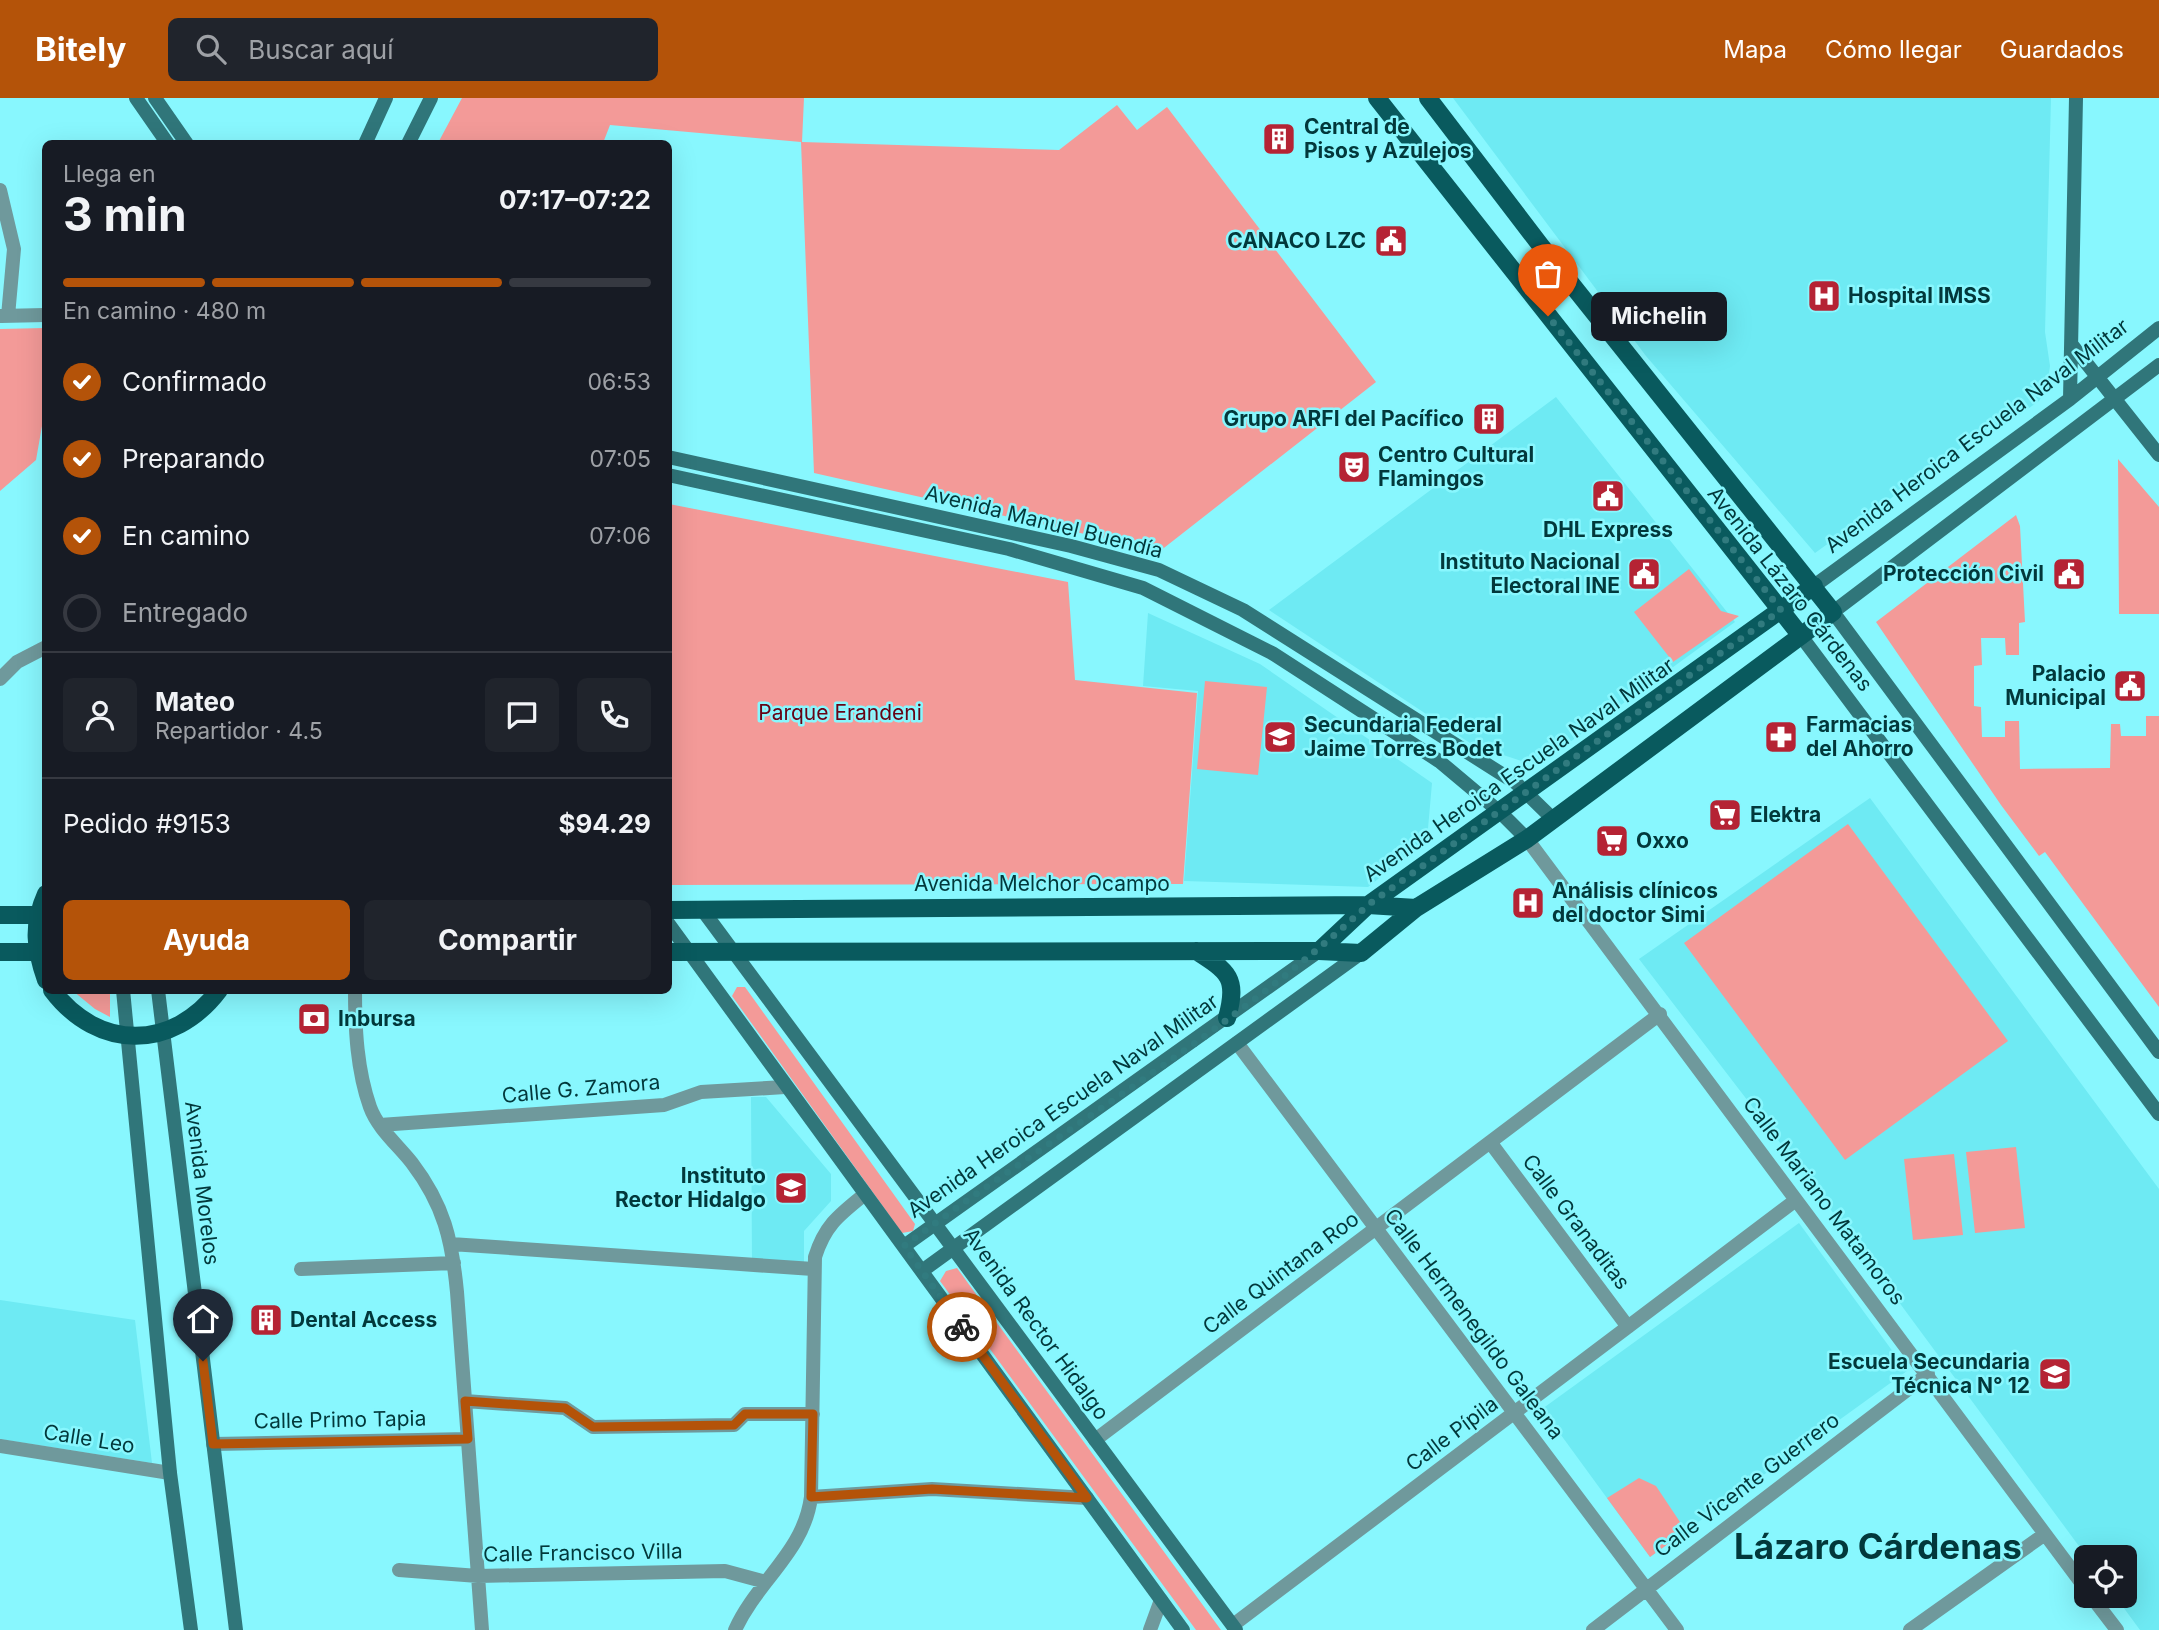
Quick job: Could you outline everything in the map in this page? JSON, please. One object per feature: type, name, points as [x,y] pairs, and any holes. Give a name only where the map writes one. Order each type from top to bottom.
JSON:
[{"type":"main road","name":"Avenida Lázaro Cárdenas","points":[[1377,98],[1801,636]]},
{"type":"main road","name":"Avenida Lázaro Cárdenas","points":[[1428,98],[1541,246],[1833,612]]},
{"type":"main road","name":"Avenida Heroica Escuela Naval Militar","points":[[1319,951],[1368,905],[1529,793],[1814,586]]},
{"type":"main road","points":[[672,952],[1361,953],[1416,908],[1527,839],[1833,612]]},
{"type":"main road","name":"Avenida Melchor Ocampo","points":[[672,910],[1368,905],[1416,908]]},
{"type":"main road","points":[[0,915],[42,915],[41,951],[0,952]]},
{"type":"main road","points":[[1196,951],[1225,969],[1234,991],[1227,1018]]},
{"type":"main road","points":[[55,994],[67,1010],[95,1028],[128,1037],[162,1033],[185,1023],[205,1008],[216,994]]},
{"type":"street","points":[[136,98],[165,140]]},
{"type":"street","points":[[155,98],[184,140]]},
{"type":"street","points":[[367,140],[386,98]]},
{"type":"street","points":[[410,140],[431,98]]},
{"type":"street","points":[[2070,399],[2076,98]]},
{"type":"street","points":[[0,190],[14,249],[4,316],[42,315]]},
{"type":"street","name":"Avenida Heroica Escuela Naval Militar","points":[[1814,586],[2070,399],[2159,328]]},
{"type":"street","points":[[2072,345],[2098,374],[2159,455]]},
{"type":"street","points":[[1833,612],[2159,365]]},
{"type":"street","name":"Avenida Manuel Buendía","points":[[672,458],[1070,546],[1159,570],[1243,610],[1529,793],[1553,819]]},
{"type":"street","name":"Avenida Manuel Buendía","points":[[672,476],[1009,549],[1143,589],[1272,653],[1439,761],[1501,813],[1527,839]]},
{"type":"street","name":"Avenida Lázaro Cárdenas","points":[[1833,612],[2159,1052]]},
{"type":"street","name":"Avenida Lázaro Cárdenas","points":[[1801,636],[2159,1114]]},
{"type":"street","points":[[0,679],[17,662],[42,649]]},
{"type":"street","name":"Calle Mariano Matamoros","points":[[1527,839],[2074,1573]]},
{"type":"street","name":"Avenida Rector Hidalgo","points":[[701,908],[1235,1628]]},
{"type":"street","points":[[672,929],[1183,1630]]},
{"type":"street","name":"Avenida Heroica Escuela Naval Militar","points":[[904,1246],[1319,951]]},
{"type":"street","points":[[922,1271],[1361,953]]},
{"type":"street","points":[[123,994],[170,1473],[191,1630]]},
{"type":"street","name":"Avenida Morelos","points":[[158,994],[236,1630]]},
{"type":"street","points":[[355,994],[355,1033],[361,1072],[371,1108],[380,1125],[430,1189],[445,1217],[451,1244],[482,1630]]},
{"type":"street","name":"Calle Quintana Roo","points":[[1095,1440],[1660,1014]]},
{"type":"street","name":"Calle Hermenegildo Galeana","points":[[1237,1044],[1678,1630]]},
{"type":"street","name":"Calle G. Zamora","points":[[380,1125],[664,1105],[701,1092],[785,1087]]},
{"type":"street","name":"Calle Granaditas","points":[[1490,1142],[1628,1327]]},
{"type":"street","points":[[735,1630],[744,1610],[808,1522],[813,1414],[813,1269],[822,1235],[838,1216],[865,1194]]},
{"type":"street","name":"Calle Pípila","points":[[1235,1628],[1796,1200]]},
{"type":"street","points":[[451,1244],[813,1269]]},
{"type":"street","points":[[301,1269],[454,1263]]},
{"type":"street","name":"Calle Vicente Guerrero","points":[[1592,1630],[1927,1374]]},
{"type":"street","points":[[465,1401],[565,1408],[593,1427],[734,1425],[745,1414],[813,1414]]},
{"type":"street","name":"Calle Primo Tapia","points":[[213,1444],[468,1439]]},
{"type":"street","name":"Calle Leo","points":[[0,1446],[170,1473]]},
{"type":"street","points":[[811,1497],[932,1489],[1087,1498]]},
{"type":"street","points":[[1910,1630],[2045,1534]]},
{"type":"street","name":"Calle Francisco Villa","points":[[399,1570],[478,1576],[725,1571],[766,1582]]},
{"type":"street","points":[[1150,1630],[1161,1600]]},
{"type":"street","points":[[2100,1608],[2117,1630]]},
{"type":"shaded area","name":"Hospital IMSS","points":[[1453,98],[2051,98],[2045,332],[2050,366],[2047,388],[2039,401],[2007,424],[1987,429],[1815,553],[1646,356]]},
{"type":"shaded area","points":[[1556,397],[1735,622],[1537,766],[1473,745],[1269,610]]},
{"type":"shaded area","name":"Secundaria Federal Jaime Torres Bodet","points":[[1148,613],[1260,664],[1432,783],[1427,840],[1368,887],[1184,881],[1198,691],[1143,686]]},
{"type":"shaded area","name":"Escuela Secundaria Técnica N° 12","points":[[1870,798],[2159,1189],[2159,1630],[2140,1630],[2124,1608],[2137,1608],[2137,1545],[2078,1545],[1817,1191],[1639,959]]},
{"type":"shaded area","name":"Instituto Rector Hidalgo","points":[[751,1097],[766,1097],[831,1174],[831,1201],[804,1231],[804,1265],[752,1264]]},
{"type":"shaded area","points":[[1799,1223],[1907,1371],[1650,1557],[1542,1409]]},
{"type":"shaded area","points":[[0,1300],[135,1320],[152,1463],[0,1439]]},
{"type":"green space","points":[[462,98],[804,98],[802,142],[1059,150],[1117,105],[1137,130],[1167,107],[1376,382],[1160,551],[814,473],[801,142],[610,125],[604,140],[440,140]]},
{"type":"green space","points":[[42,328],[42,426],[36,460],[0,491],[0,329]]},
{"type":"green space","points":[[2118,459],[2159,507],[2159,614],[2119,614]]},
{"type":"green space","name":"Parque Erandeni","points":[[672,505],[1068,582],[1075,680],[1197,693],[1183,884],[672,885]]},
{"type":"green space","points":[[2016,515],[2020,526],[2025,622],[2019,623],[2019,655],[2006,655],[2005,638],[1981,638],[1982,665],[1974,666],[1974,706],[1981,707],[1982,737],[2005,737],[2005,721],[2019,721],[2020,769],[2110,768],[2111,724],[2120,724],[2121,736],[2146,736],[2146,716],[2159,716],[2159,1007],[2045,852],[2039,856],[2001,805],[1876,622]]},
{"type":"green space","points":[[1689,569],[1721,611],[1739,616],[1673,662],[1634,612]]},
{"type":"green space","points":[[1205,681],[1267,687],[1258,775],[1197,769]]},
{"type":"green space","points":[[1848,824],[2008,1041],[1845,1160],[1684,943]]},
{"type":"green space","points":[[737,987],[745,987],[915,1224],[913,1231],[902,1233],[732,996]]},
{"type":"green space","points":[[77,994],[110,994],[110,1017]]},
{"type":"green space","points":[[2016,1147],[2025,1228],[1975,1233],[1966,1152]]},
{"type":"green space","points":[[1954,1154],[1963,1235],[1913,1240],[1904,1159]]},
{"type":"green space","points":[[957,1268],[1221,1630],[1196,1630],[940,1281],[946,1271]]},
{"type":"green space","points":[[1639,1478],[1656,1486],[1686,1531],[1650,1557],[1607,1498]]},
{"type":"way so far","points":[[962,1327],[904,1246],[1319,951],[1368,905],[1529,793],[1781,610],[1548,316]]},
{"type":"place","name":"Central de Pisos y Azulejos","points":[[1279,139]]},
{"type":"place","name":"CANACO LZC","points":[[1391,241]]},
{"type":"place","name":"Hospital IMSS","points":[[1824,296]]},
{"type":"place","name":"Michelin","points":[[1548,316]]},
{"type":"place","name":"Grupo ARFI del Pacífico","points":[[1489,419]]},
{"type":"place","name":"Centro Cultural Flamingos","points":[[1354,467]]},
{"type":"place","name":"DHL Express","points":[[1608,496]]},
{"type":"place","name":"Instituto Nacional Electoral INE","points":[[1644,574]]},
{"type":"place","name":"Protección Civil","points":[[2069,574]]},
{"type":"place","name":"Palacio Municipal","points":[[2130,686]]},
{"type":"place","name":"Secundaria Federal Jaime Torres Bodet","points":[[1280,737]]},
{"type":"place","name":"Farmacias del Ahorro","points":[[1781,737]]},
{"type":"place","name":"Elektra","points":[[1725,815]]},
{"type":"place","name":"Oxxo","points":[[1612,841]]},
{"type":"place","name":"Análisis clínicos del doctor Simi","points":[[1528,903]]},
{"type":"place","name":"Inbursa","points":[[314,1019]]},
{"type":"place","name":"Instituto Rector Hidalgo","points":[[791,1188]]},
{"type":"place","name":"Dental Access","points":[[266,1320]]},
{"type":"place","name":"Escuela Secundaria Técnica N° 12","points":[[2055,1374]]},
{"type":"district","name":"Lázaro Cárdenas","points":[[1878,1547]]},
{"type":"route","points":[[203,1361],[213,1444],[468,1439],[465,1401],[565,1408],[593,1427],[734,1425],[745,1414],[813,1414],[811,1497],[932,1489],[1087,1498],[962,1327]]}]
